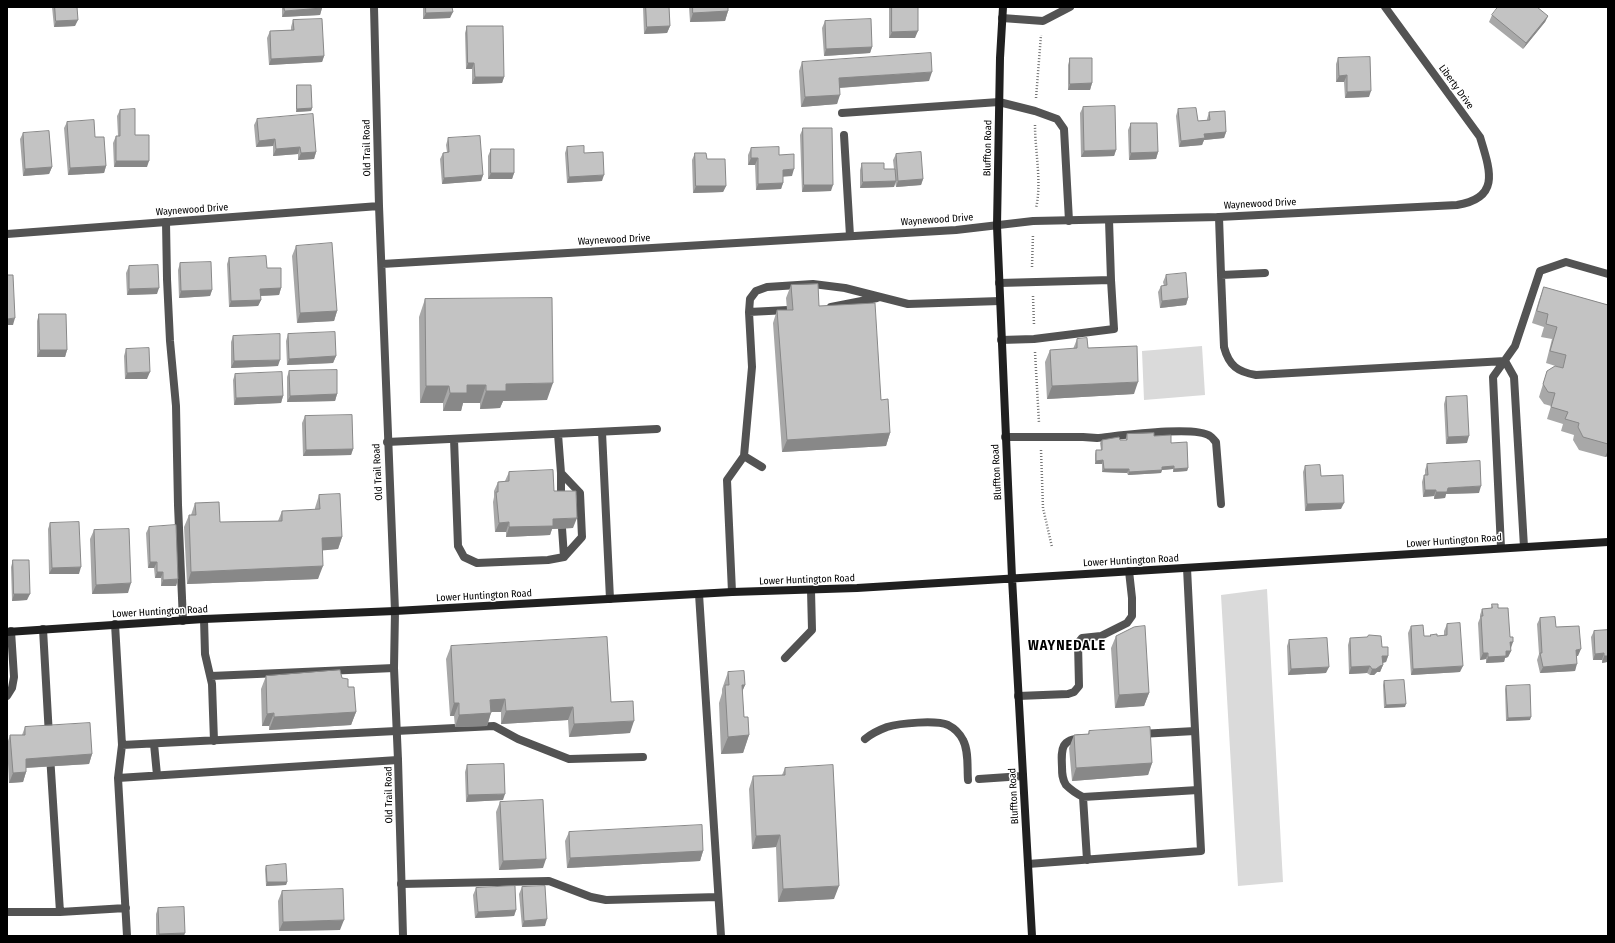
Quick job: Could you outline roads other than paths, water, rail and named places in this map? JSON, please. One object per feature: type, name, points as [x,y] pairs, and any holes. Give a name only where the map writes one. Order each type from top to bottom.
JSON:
[{"type":"main road","name":"Bluffton Road","points":[[1003,7],[999,102],[997,226],[1005,437],[1032,936]]},
{"type":"main road","name":"Lower Huntington Road","points":[[9,631],[204,619],[395,611],[732,592],[811,590],[1608,542]]},
{"type":"street","name":"Old Trail Road","points":[[374,7],[387,442],[395,611],[394,668],[403,936]]},
{"type":"street","points":[[1002,18],[1043,21],[1070,7]]},
{"type":"street","name":"Liberty Drive","points":[[1385,7],[1480,137],[1489,174],[1488,188]]},
{"type":"street","points":[[842,113],[999,102],[1035,111],[1057,119],[1064,129],[1069,221]]},
{"type":"street","points":[[844,135],[850,236]]},
{"type":"street","name":"Waynewood Drive","points":[[382,264],[850,236],[997,226],[1033,221],[1219,216],[1457,205],[1470,203],[1481,197],[1488,188]]},
{"type":"street","name":"Waynewood Drive","points":[[7,234],[379,206]]},
{"type":"street","points":[[1219,216],[1224,347],[1227,359],[1236,368],[1246,373],[1256,375],[1505,361]]},
{"type":"street","points":[[1001,340],[1034,339],[1114,329],[1109,220]]},
{"type":"street","points":[[166,222],[170,335],[176,406],[178,505],[183,621]]},
{"type":"street","points":[[1501,548],[1493,377],[1515,346],[1540,271],[1566,262],[1608,274]]},
{"type":"street","points":[[1221,275],[1265,273]]},
{"type":"street","points":[[999,283],[1111,280]]},
{"type":"street","points":[[732,592],[727,480],[744,456],[752,367],[749,312],[750,299],[756,291],[767,287],[813,284],[846,288],[908,304],[1000,301]]},
{"type":"street","points":[[820,308],[880,297]]},
{"type":"street","points":[[749,312],[788,310]]},
{"type":"street","points":[[1505,361],[1514,377],[1524,546]]},
{"type":"street","points":[[387,442],[658,429]]},
{"type":"street","points":[[1005,437],[1097,438],[1184,431],[1201,432],[1210,435],[1216,442],[1221,504]]},
{"type":"street","points":[[602,432],[610,600]]},
{"type":"street","points":[[558,434],[561,500]]},
{"type":"street","points":[[454,439],[458,546],[464,557],[477,563],[548,560],[564,557],[582,537],[580,493],[560,474]]},
{"type":"street","points":[[744,456],[762,467]]},
{"type":"street","points":[[562,528],[564,557]]},
{"type":"street","points":[[1028,864],[1201,851],[1186,568]]},
{"type":"street","points":[[1018,696],[1068,694],[1074,692],[1079,686],[1078,643],[1082,638],[1101,636],[1114,630],[1127,623],[1132,616],[1129,571]]},
{"type":"street","points":[[785,658],[812,630],[811,590]]},
{"type":"street","points":[[699,594],[721,936]]},
{"type":"street","points":[[204,619],[205,654],[211,676],[214,741]]},
{"type":"street","points":[[115,624],[122,745],[118,778],[127,936]]},
{"type":"street","points":[[42,629],[60,912]]},
{"type":"street","points":[[7,696],[12,688],[14,678],[9,631]]},
{"type":"street","points":[[211,676],[394,668]]},
{"type":"street","points":[[865,738],[889,726],[934,723],[947,725],[956,732],[964,742],[966,748],[968,780]]},
{"type":"street","points":[[122,745],[494,726],[518,739],[569,759],[643,757]]},
{"type":"street","points":[[1133,735],[1195,731]]},
{"type":"street","points":[[1094,737],[1069,740],[1063,746],[1061,751],[1062,779],[1071,789],[1083,798],[1198,790]]},
{"type":"street","points":[[154,744],[157,775]]},
{"type":"street","points":[[118,778],[398,760]]},
{"type":"street","points":[[979,779],[1023,776]]},
{"type":"street","points":[[1083,798],[1087,860]]},
{"type":"street","points":[[401,884],[549,881],[591,897],[606,900],[718,897]]},
{"type":"street","points":[[7,912],[60,912],[126,908]]},
{"type":"district","name":"WAYNEDALE","points":[[1067,646]]}]
